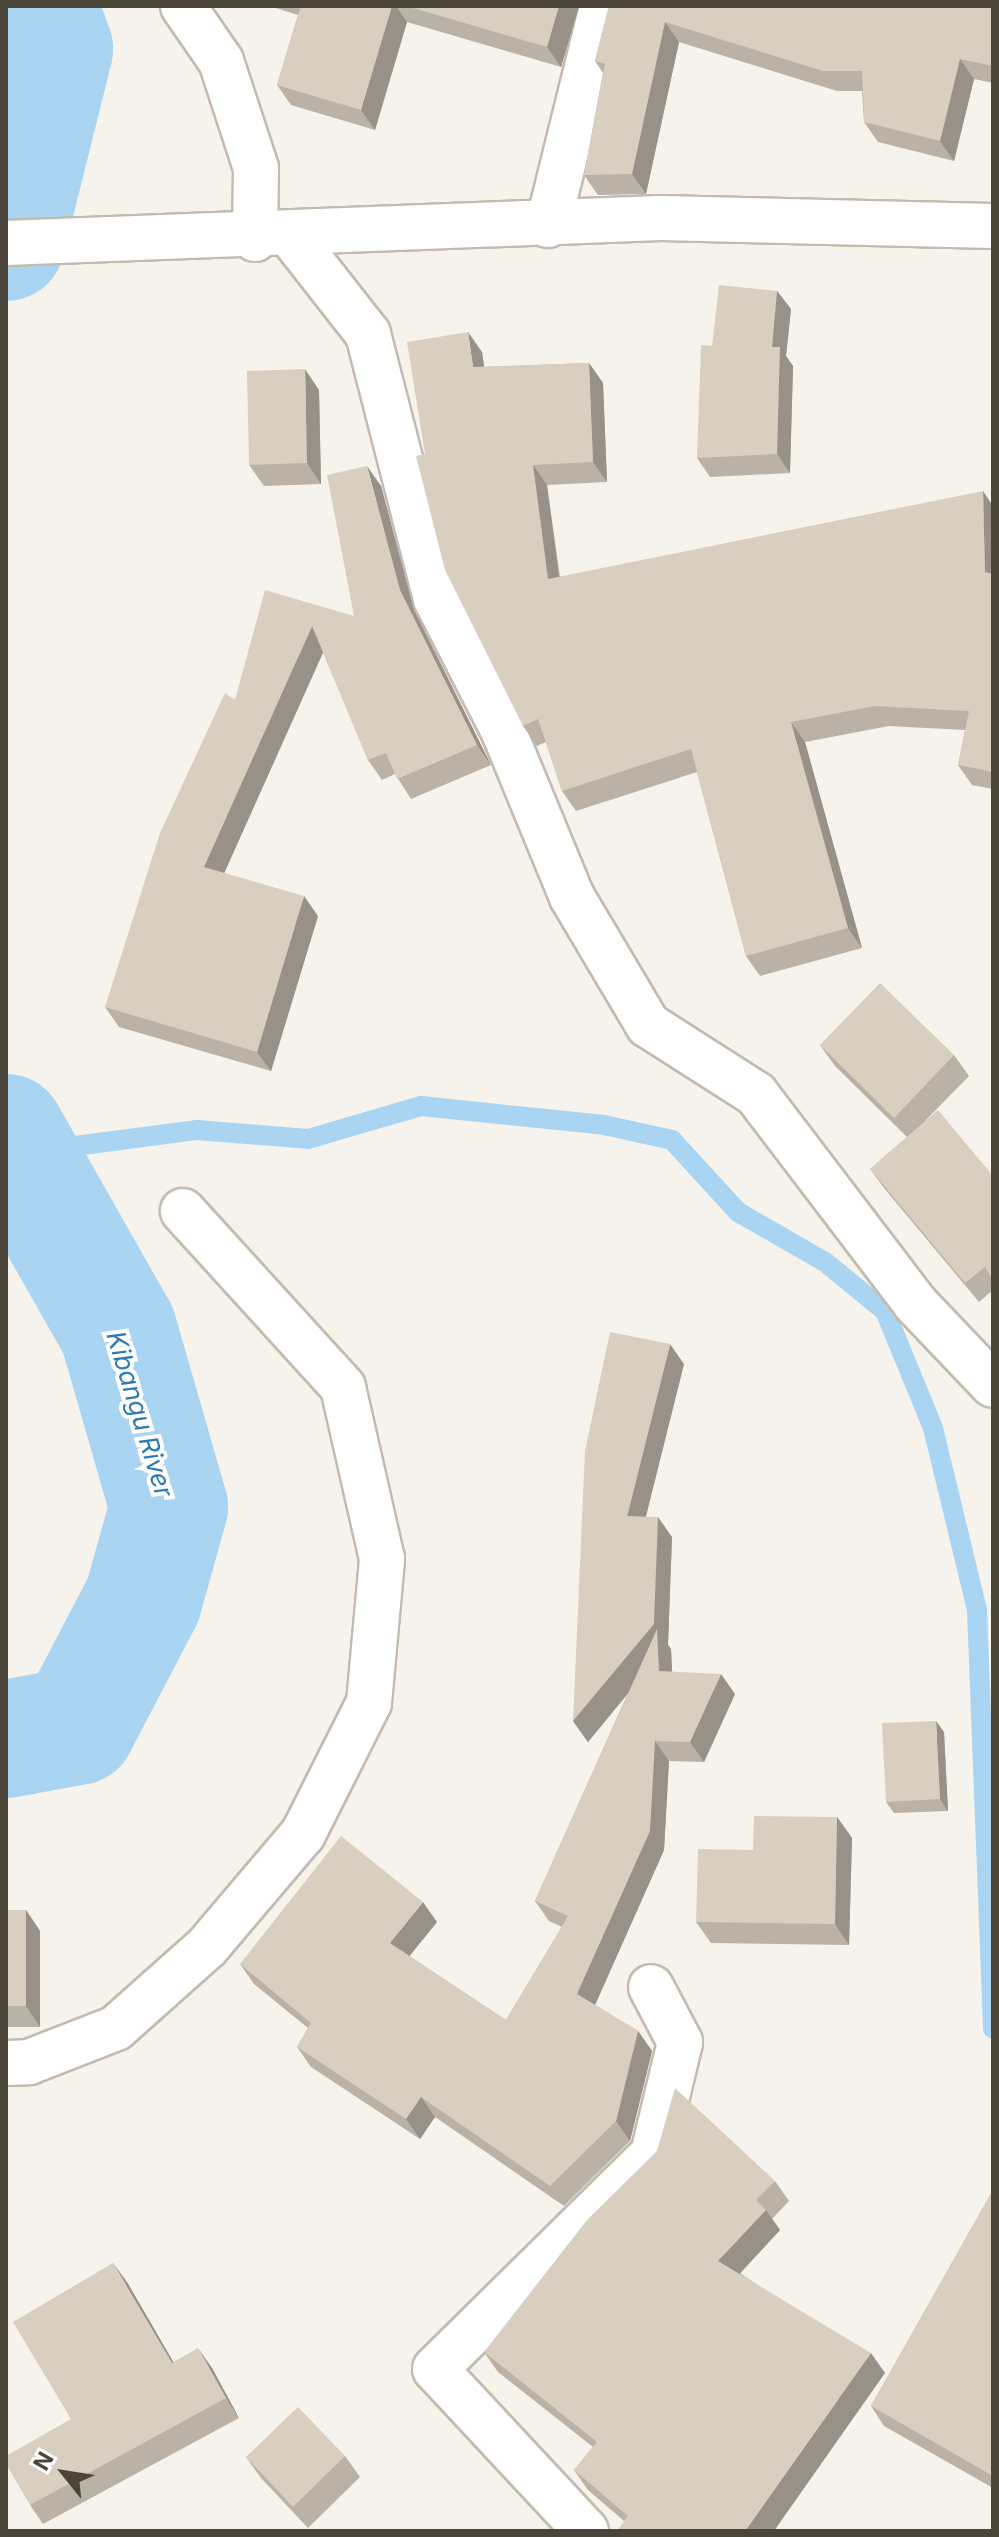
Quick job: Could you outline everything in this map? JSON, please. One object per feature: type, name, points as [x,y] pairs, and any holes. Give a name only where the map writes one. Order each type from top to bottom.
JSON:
[{"type":"street","points":[[183,6],[221,61],[256,168],[273,238],[368,334],[436,599],[504,732],[572,897],[648,1025],[756,1094],[915,1303],[993,1385]]},
{"type":"street","points":[[548,225],[602,6]]},
{"type":"street","points":[[6,243],[273,238],[661,218],[993,226]]},
{"type":"street","points":[[6,2063],[29,2062],[116,2028],[207,1947],[303,1834],[369,1703],[382,1559],[343,1387],[183,1211]]},
{"type":"street","points":[[586,2531],[435,2369],[653,2154],[680,2042],[651,1987]]},
{"type":"building","points":[[301,6],[392,6],[361,110],[277,85]]},
{"type":"building","points":[[406,6],[559,6],[547,47]]},
{"type":"building","points":[[609,6],[993,6],[993,66],[960,59],[940,141],[864,122],[862,71],[823,71],[665,22],[632,174],[584,175],[605,64],[595,61]]},
{"type":"building","points":[[719,285],[777,291],[772,347],[780,347],[777,454],[697,458],[701,345],[712,346]]},
{"type":"building","points":[[468,332],[473,367],[589,363],[593,462],[533,465],[548,579],[983,491],[985,572],[993,574],[993,772],[958,765],[969,711],[875,706],[791,722],[848,928],[746,956],[691,749],[562,791],[538,719],[523,726],[445,570],[416,456],[425,454],[407,342]]},
{"type":"building","points":[[305,369],[307,463],[249,465],[247,371]]},
{"type":"building","points":[[367,466],[400,590],[477,745],[397,779],[386,753],[368,760],[312,626],[204,867],[304,896],[257,1052],[105,1007],[160,833],[225,693],[235,700],[265,590],[354,616],[327,475]]},
{"type":"building","points":[[880,983],[954,1055],[894,1118],[820,1045]]},
{"type":"building","points":[[938,1110],[993,1176],[993,1280],[985,1267],[965,1283],[870,1169]]},
{"type":"building","points":[[610,1332],[670,1344],[627,1516],[658,1517],[654,1624],[573,1721],[585,1451]]},
{"type":"building","points":[[657,1629],[659,1671],[721,1674],[690,1742],[655,1741],[650,1831],[577,1994],[638,2031],[616,2121],[550,2186],[421,2097],[406,2119],[297,2047],[311,2023],[240,1964],[341,1836],[423,1902],[390,1943],[506,2020],[568,1916],[535,1901]]},
{"type":"building","points":[[936,1721],[940,1799],[886,1802],[882,1723]]},
{"type":"building","points":[[754,1816],[837,1817],[835,1924],[696,1922],[698,1849],[753,1850]]},
{"type":"building","points":[[6,1910],[26,1910],[26,2006],[6,2006]]},
{"type":"building","points":[[675,2088],[775,2181],[756,2200],[766,2210],[718,2261],[871,2353],[745,2531],[617,2531],[628,2516],[574,2470],[597,2442],[484,2352],[587,2220],[657,2151]]},
{"type":"building","points":[[993,2190],[993,2476],[871,2406]]},
{"type":"building","points":[[113,2263],[172,2363],[198,2348],[226,2398],[30,2505],[6,2464],[6,2456],[71,2419],[13,2322]]},
{"type":"building","points":[[298,2407],[345,2456],[293,2507],[246,2457]]},
{"type":"waterway","name":"Kibangu River","points":[[6,242],[54,49],[39,6]]},
{"type":"waterway","points":[[14,1154],[197,1130],[308,1139],[421,1106],[604,1125],[672,1140],[738,1212],[825,1262],[885,1311],[933,1428],[977,1610],[993,2029]]},
{"type":"waterway","name":"Kibangu River","points":[[6,1133],[118,1330],[169,1507],[143,1600],[77,1726],[6,1739]]}]
